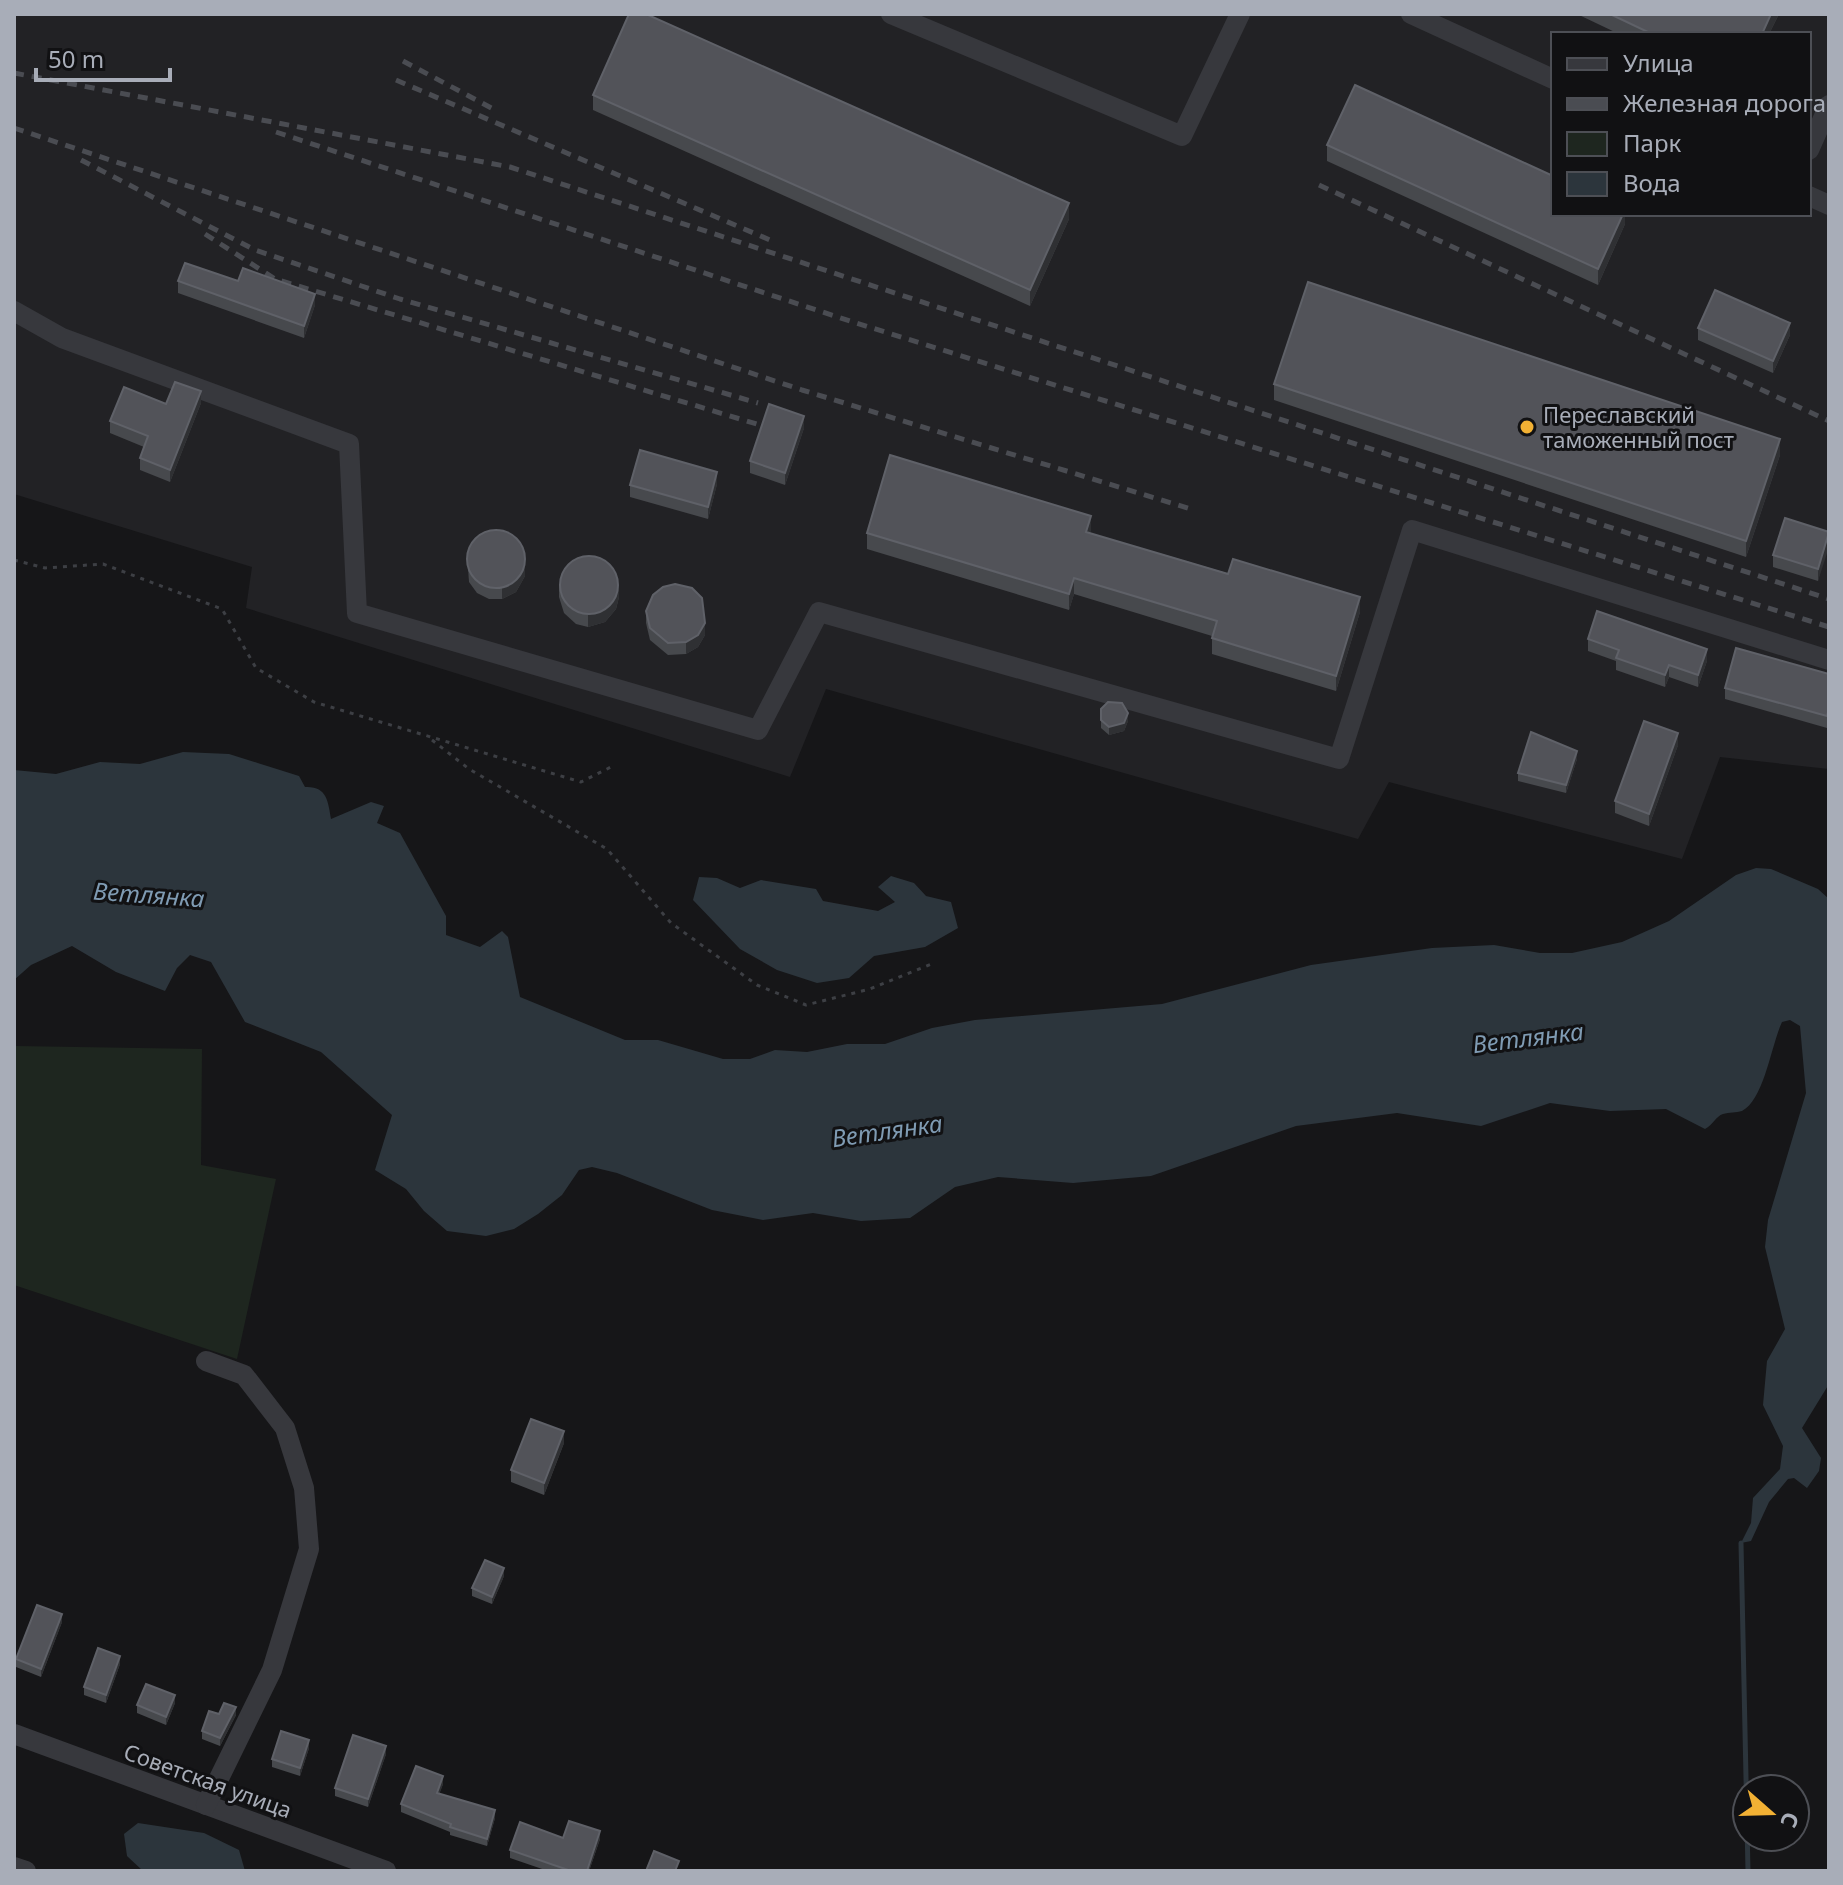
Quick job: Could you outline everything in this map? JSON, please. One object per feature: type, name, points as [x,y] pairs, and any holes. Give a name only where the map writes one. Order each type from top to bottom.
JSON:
[{"type":"street","points":[[891,14],[1182,136],[1240,14]]},
{"type":"street","points":[[1411,14],[1551,78]]},
{"type":"street","points":[[1811,146],[1829,105]]},
{"type":"street","points":[[14,311],[62,338],[349,444],[357,613],[758,730],[819,612],[1339,759],[1412,530],[1829,660]]},
{"type":"street","points":[[206,1361],[244,1375],[285,1428],[304,1488],[309,1549],[272,1670],[206,1805]]},
{"type":"street","name":"Советская улица","points":[[14,1734],[386,1871]]},
{"type":"street","points":[[14,1867],[26,1871]]},
{"type":"path","points":[[14,560],[45,568],[103,564],[222,609],[256,668],[314,702],[581,782],[613,766]]},
{"type":"path","points":[[429,737],[469,769],[607,849],[671,923],[757,985],[806,1005],[870,989],[934,963]]},
{"type":"shaded area","points":[[14,14],[1829,14],[1829,769],[1720,757],[1682,859],[1389,782],[1358,839],[826,689],[790,777],[246,608],[252,567],[14,494]]},
{"type":"green space","points":[[16,1046],[202,1049],[201,1165],[276,1179],[237,1359],[14,1285]]},
{"type":"water","name":"Ветлянка","points":[[183,752],[229,754],[299,776],[305,787],[318,789],[325,796],[331,819],[371,802],[384,806],[377,823],[400,833],[446,916],[446,935],[480,947],[502,931],[508,937],[520,997],[625,1040],[658,1040],[723,1059],[750,1059],[775,1050],[807,1052],[847,1044],[885,1044],[932,1028],[975,1020],[1162,1004],[1311,965],[1432,948],[1494,945],[1540,953],[1572,953],[1622,942],[1669,921],[1736,875],[1756,868],[1771,869],[1818,889],[1829,899],[1829,1384],[1802,1428],[1821,1458],[1819,1471],[1807,1488],[1794,1478],[1788,1479],[1769,1502],[1751,1541],[1741,1543],[1751,1523],[1753,1498],[1780,1469],[1783,1446],[1763,1405],[1767,1361],[1785,1329],[1765,1247],[1768,1220],[1806,1093],[1800,1026],[1790,1020],[1782,1022],[1761,1084],[1750,1105],[1742,1111],[1721,1115],[1705,1129],[1666,1109],[1610,1111],[1550,1103],[1481,1126],[1397,1113],[1296,1126],[1151,1176],[1073,1183],[998,1177],[955,1187],[910,1218],[861,1221],[813,1213],[763,1220],[712,1210],[617,1173],[592,1167],[579,1170],[562,1195],[514,1229],[486,1236],[447,1231],[424,1211],[406,1189],[375,1170],[392,1115],[321,1052],[245,1022],[211,962],[190,955],[177,968],[165,991],[116,972],[72,946],[31,965],[14,980],[14,770],[56,774],[100,762],[140,764]]},
{"type":"water","points":[[891,876],[914,883],[926,896],[951,902],[958,928],[925,947],[874,956],[849,978],[817,983],[777,970],[740,949],[693,900],[699,877],[717,878],[740,888],[761,880],[816,889],[823,901],[878,911],[895,902],[878,887]]},
{"type":"water","points":[[138,1823],[204,1833],[239,1850],[245,1871],[143,1871],[127,1856],[124,1834]]},
{"type":"building","points":[[629,14],[646,14],[1069,203],[1030,290],[593,95]]},
{"type":"building","points":[[1610,14],[1771,14],[1763,32],[1648,32]]},
{"type":"building","points":[[1355,85],[1551,175],[1551,216],[1622,216],[1598,269],[1327,145]]},
{"type":"building","points":[[185,263],[238,281],[243,268],[315,294],[304,326],[178,281]]},
{"type":"building","name":"Переславский таможенный пост","points":[[1308,282],[1780,439],[1746,541],[1274,384]]},
{"type":"building","points":[[1715,290],[1790,323],[1773,361],[1698,328]]},
{"type":"building","points":[[175,382],[201,391],[170,470],[140,458],[148,436],[110,421],[124,387],[166,404]]},
{"type":"building","points":[[769,404],[804,416],[785,473],[750,461]]},
{"type":"building","points":[[640,450],[717,472],[708,507],[630,485]]},
{"type":"building","points":[[890,455],[1091,516],[1086,532],[1228,574],[1233,559],[1360,597],[1336,676],[1212,638],[1217,621],[1074,578],[1069,594],[867,533]]},
{"type":"building","points":[[1785,518],[1829,532],[1818,569],[1773,555]]},
{"type":"building","points":[[496,530],[507,532],[516,539],[523,548],[523,570],[516,579],[507,586],[496,588],[485,586],[476,579],[469,570],[467,559],[469,548],[476,539],[485,532]]},
{"type":"building","points":[[589,556],[610,564],[618,585],[610,606],[589,614],[568,606],[560,585],[568,564]]},
{"type":"building","points":[[675,584],[692,588],[702,598],[705,623],[698,635],[686,642],[668,643],[650,628],[646,611],[653,595],[663,587]]},
{"type":"building","points":[[1597,611],[1707,649],[1698,675],[1669,665],[1665,675],[1616,658],[1619,650],[1588,639]]},
{"type":"building","points":[[1736,648],[1829,674],[1827,716],[1725,688]]},
{"type":"building","points":[[1108,702],[1122,703],[1128,713],[1124,723],[1109,727],[1101,720],[1101,709]]},
{"type":"building","points":[[1644,721],[1678,733],[1649,814],[1615,801]]},
{"type":"building","points":[[1531,732],[1577,751],[1566,785],[1518,773]]},
{"type":"building","points":[[531,1419],[564,1431],[544,1483],[511,1470]]},
{"type":"building","points":[[485,1560],[504,1568],[492,1597],[472,1588]]},
{"type":"building","points":[[37,1605],[62,1614],[41,1669],[16,1659]]},
{"type":"building","points":[[98,1648],[120,1656],[106,1695],[84,1687]]},
{"type":"building","points":[[146,1684],[175,1695],[166,1717],[137,1705]]},
{"type":"building","points":[[224,1703],[236,1707],[220,1738],[202,1731],[209,1711],[219,1714]]},
{"type":"building","points":[[281,1731],[309,1740],[300,1768],[272,1759]]},
{"type":"building","points":[[353,1735],[386,1746],[368,1799],[335,1788]]},
{"type":"building","points":[[416,1766],[443,1776],[437,1793],[495,1810],[487,1839],[450,1827],[451,1824],[401,1804]]},
{"type":"building","points":[[569,1821],[600,1831],[587,1871],[571,1871],[510,1850],[520,1822],[563,1838]]},
{"type":"building","points":[[654,1851],[679,1861],[675,1871],[646,1871]]},
{"type":"waterway","points":[[1741,1543],[1748,1871]]},
{"type":"railway","points":[[403,61],[497,111]]},
{"type":"railway","points":[[14,73],[510,167],[1829,599]]},
{"type":"railway","points":[[396,80],[770,240]]},
{"type":"railway","points":[[14,128],[802,390],[1194,510]]},
{"type":"railway","points":[[276,132],[853,322],[1829,627]]},
{"type":"railway","points":[[81,160],[255,250],[400,299],[758,403]]},
{"type":"railway","points":[[1319,185],[1829,421]]},
{"type":"railway","points":[[205,234],[275,279],[760,425]]},
{"type":"place","name":"Переславский таможенный пост","points":[[1527,427]]}]
